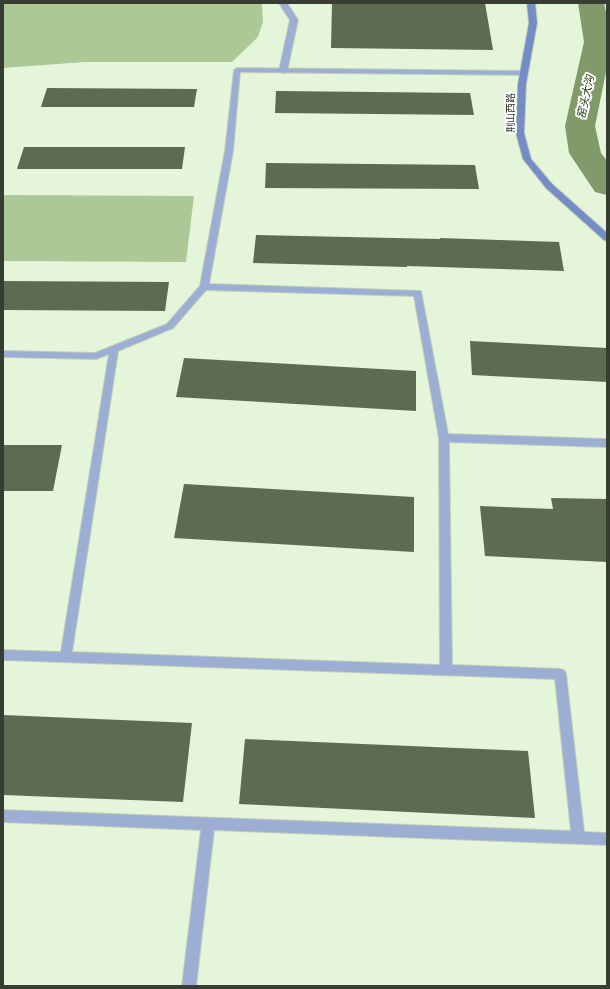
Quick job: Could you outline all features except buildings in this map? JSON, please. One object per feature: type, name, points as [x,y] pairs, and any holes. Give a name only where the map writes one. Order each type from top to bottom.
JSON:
[{"type":"street","points":[[283,3],[294,20],[283,70]]},
{"type":"street","name":"荆山西路","points":[[531,3],[533,23],[524,73],[520,133],[527,159],[549,186],[607,238]]},
{"type":"lane","points":[[3,354],[96,356],[170,326],[204,287],[229,151],[236,70],[524,73]]},
{"type":"lane","points":[[204,287],[418,293],[444,438],[446,670]]},
{"type":"lane","points":[[66,657],[114,349]]},
{"type":"lane","points":[[444,438],[607,443]]},
{"type":"lane","points":[[3,655],[560,674],[578,838]]},
{"type":"lane","points":[[3,816],[607,839]]},
{"type":"lane","points":[[189,986],[208,824]]},
{"type":"green space","points":[[3,3],[262,3],[263,22],[258,37],[232,62],[85,62],[3,68]]},
{"type":"green space","points":[[3,195],[194,196],[186,262],[3,261]]},
{"type":"waterway","name":"窑头大沟","points":[[591,3],[598,42],[580,126],[585,153],[607,185]]}]
